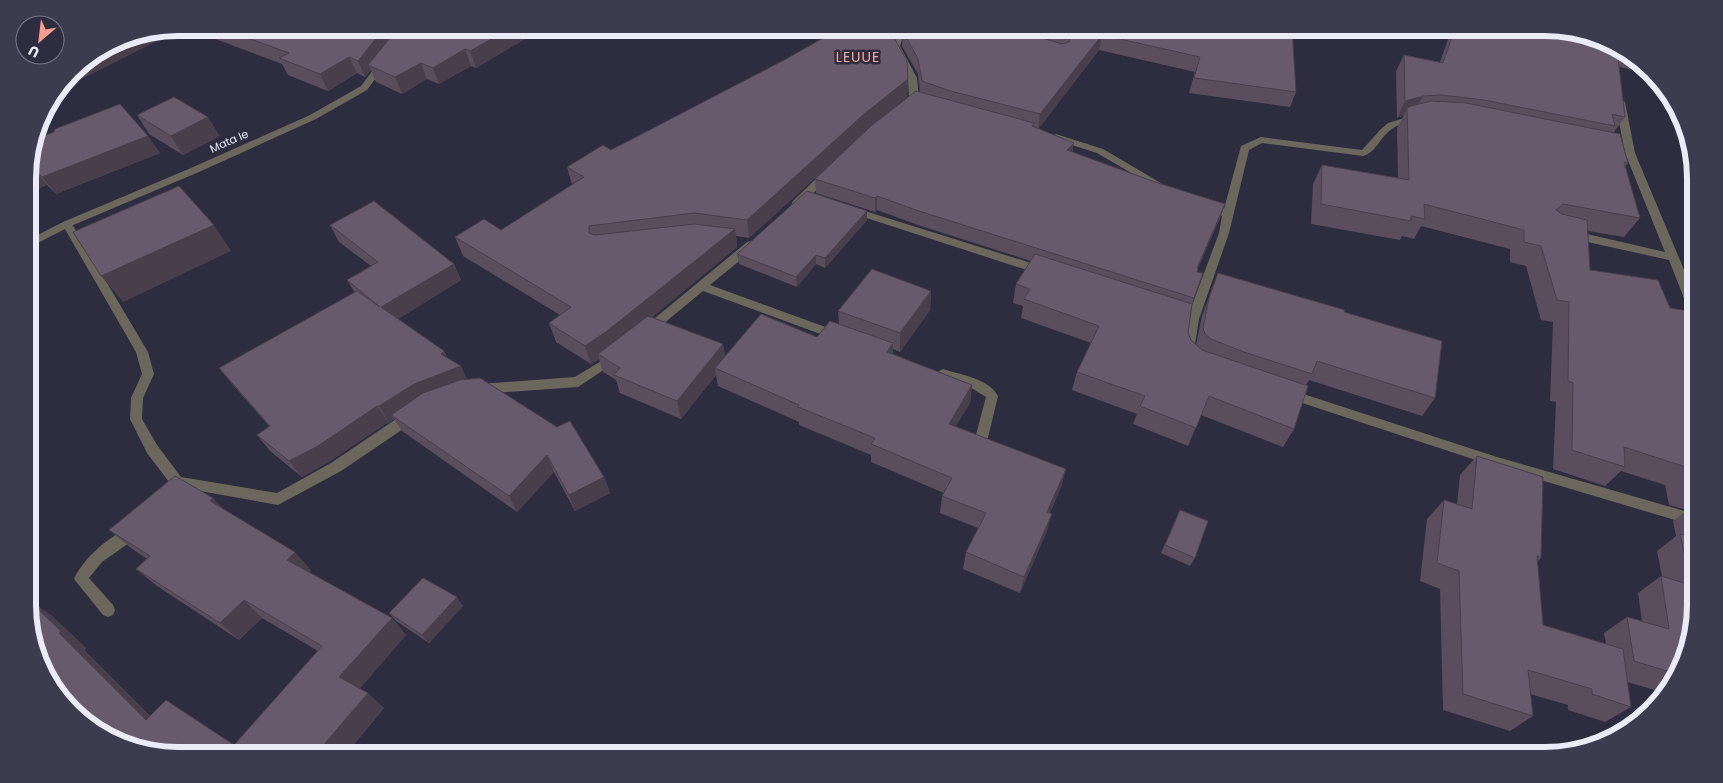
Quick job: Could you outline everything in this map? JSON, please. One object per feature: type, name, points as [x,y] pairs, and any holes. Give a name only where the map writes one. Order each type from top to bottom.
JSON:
[{"type":"street","points":[[894,115],[918,101],[909,69],[896,52],[895,45],[899,36]]},
{"type":"street","name":"Mata Ie","points":[[37,239],[67,224],[195,170],[313,117],[348,99],[364,88],[392,52]]},
{"type":"street","points":[[1618,91],[1625,152],[1687,293]]},
{"type":"street","points":[[1193,359],[1189,355],[1187,346],[1188,318],[1224,233],[1244,148],[1261,140],[1363,153],[1370,151],[1380,135],[1392,124],[1403,119],[1432,117]]},
{"type":"street","points":[[1046,135],[1100,151],[1174,193]]},
{"type":"street","points":[[792,207],[810,197],[833,169]]},
{"type":"street","points":[[1195,202],[1228,214]]},
{"type":"street","points":[[843,207],[1051,274]]},
{"type":"street","points":[[67,224],[142,352],[148,374],[138,398],[136,419],[152,449],[177,482],[278,499],[336,467],[420,410]]},
{"type":"street","points":[[1565,233],[1671,257]]},
{"type":"street","points":[[641,336],[755,241],[734,241]]},
{"type":"street","points":[[702,286],[848,340]]},
{"type":"street","points":[[467,390],[511,385],[578,382],[625,348]]},
{"type":"street","points":[[932,370],[985,388],[991,393],[992,396],[981,442]]},
{"type":"street","points":[[1277,390],[1497,462],[1687,518]]},
{"type":"street","points":[[172,496],[177,482]]},
{"type":"street","points":[[108,610],[81,579],[84,570],[92,561],[146,524]]},
{"type":"building","points":[[242,36],[378,36],[358,61],[349,57],[320,74],[279,58],[289,53]]},
{"type":"building","points":[[392,36],[497,36],[470,51],[465,49],[433,68],[421,63],[395,77],[368,65]]},
{"type":"building","points":[[827,36],[893,36],[907,61],[908,79],[863,115],[747,220],[694,213],[589,226],[589,233],[595,235],[694,224],[735,229],[607,331],[585,346],[549,323],[571,307],[455,237],[484,219],[501,230],[584,177],[567,167],[603,145],[611,150]]},
{"type":"building","points":[[906,36],[1035,36],[1062,44],[1069,42],[1070,39],[1060,36],[1101,36],[1040,114],[947,90],[922,81],[918,59]]},
{"type":"building","points":[[1106,36],[1292,36],[1296,92],[1194,78],[1200,57]]},
{"type":"building","points":[[1452,36],[1563,37],[1590,44],[1618,56],[1625,117],[1612,114],[1615,126],[1484,100],[1441,95],[1423,96],[1405,101],[1404,55],[1443,63]]},
{"type":"building","points":[[916,91],[1034,123],[1032,126],[1074,143],[1067,150],[1155,182],[1225,204],[1197,268],[1197,272],[1203,273],[1194,298],[877,196],[875,198],[815,179],[871,126]]},
{"type":"building","points":[[174,97],[208,117],[171,136],[137,115]]},
{"type":"building","points":[[1432,101],[1466,103],[1620,134],[1628,163],[1624,162],[1640,218],[1563,204],[1556,210],[1562,214],[1587,220],[1590,270],[1658,280],[1670,308],[1687,311],[1687,471],[1686,467],[1624,447],[1625,467],[1572,450],[1573,383],[1568,381],[1569,302],[1557,300],[1541,246],[1524,242],[1524,230],[1424,204],[1425,219],[1411,216],[1411,221],[1321,204],[1322,165],[1409,180],[1407,108]]},
{"type":"building","points":[[120,104],[148,136],[42,177],[37,172],[41,142],[43,136],[54,132],[55,129]]},
{"type":"building","points":[[179,186],[214,225],[101,276],[73,232]]},
{"type":"building","points":[[807,191],[867,211],[825,258],[816,255],[796,277],[737,254]]},
{"type":"building","points":[[374,201],[454,264],[381,307],[444,351],[441,354],[461,366],[414,384],[377,406],[318,446],[289,461],[257,435],[270,426],[219,368],[357,291],[380,307],[347,280],[378,262],[330,225]]},
{"type":"building","points":[[1035,254],[1192,304],[1188,333],[1191,340],[1202,350],[1308,386],[1294,429],[1209,396],[1196,428],[1140,406],[1145,396],[1077,372],[1099,326],[1024,299],[1030,289],[1016,284]]},
{"type":"building","points":[[872,269],[931,291],[900,333],[838,311]]},
{"type":"building","points":[[1218,273],[1442,341],[1435,398],[1317,361],[1312,374],[1211,339],[1205,334],[1203,328],[1209,298]]},
{"type":"building","points":[[761,314],[817,337],[830,321],[893,343],[887,352],[972,385],[949,424],[1066,469],[1047,512],[1052,514],[1024,577],[966,552],[986,513],[942,496],[952,478],[871,444],[875,438],[798,407],[799,405],[715,368]]},
{"type":"building","points":[[648,316],[723,344],[677,401],[614,375],[620,368],[598,354]]},
{"type":"building","points":[[480,378],[557,427],[570,421],[604,477],[569,495],[547,455],[509,496],[391,415],[423,393],[460,380]]},
{"type":"building","points":[[1477,456],[1543,477],[1541,558],[1537,556],[1543,625],[1623,649],[1631,707],[1592,694],[1592,689],[1528,670],[1533,716],[1463,694],[1459,571],[1437,563],[1444,500],[1472,509]]},
{"type":"building","points":[[175,476],[213,498],[210,501],[295,552],[287,560],[392,618],[339,677],[368,693],[322,747],[160,746],[124,736],[107,728],[78,705],[55,676],[41,641],[36,608],[146,720],[166,700],[234,745],[322,646],[244,600],[220,623],[136,569],[150,556],[109,530]]},
{"type":"building","points":[[1180,510],[1208,521],[1195,558],[1165,545]]},
{"type":"building","points":[[1680,534],[1687,536],[1687,566]]},
{"type":"building","points":[[1661,576],[1687,584],[1686,623],[1679,650],[1670,672],[1634,661],[1627,617],[1669,629]]},
{"type":"building","points":[[423,578],[457,597],[422,635],[389,613]]},
{"type":"district","name":"LEUUE","points":[[858,57]]}]
